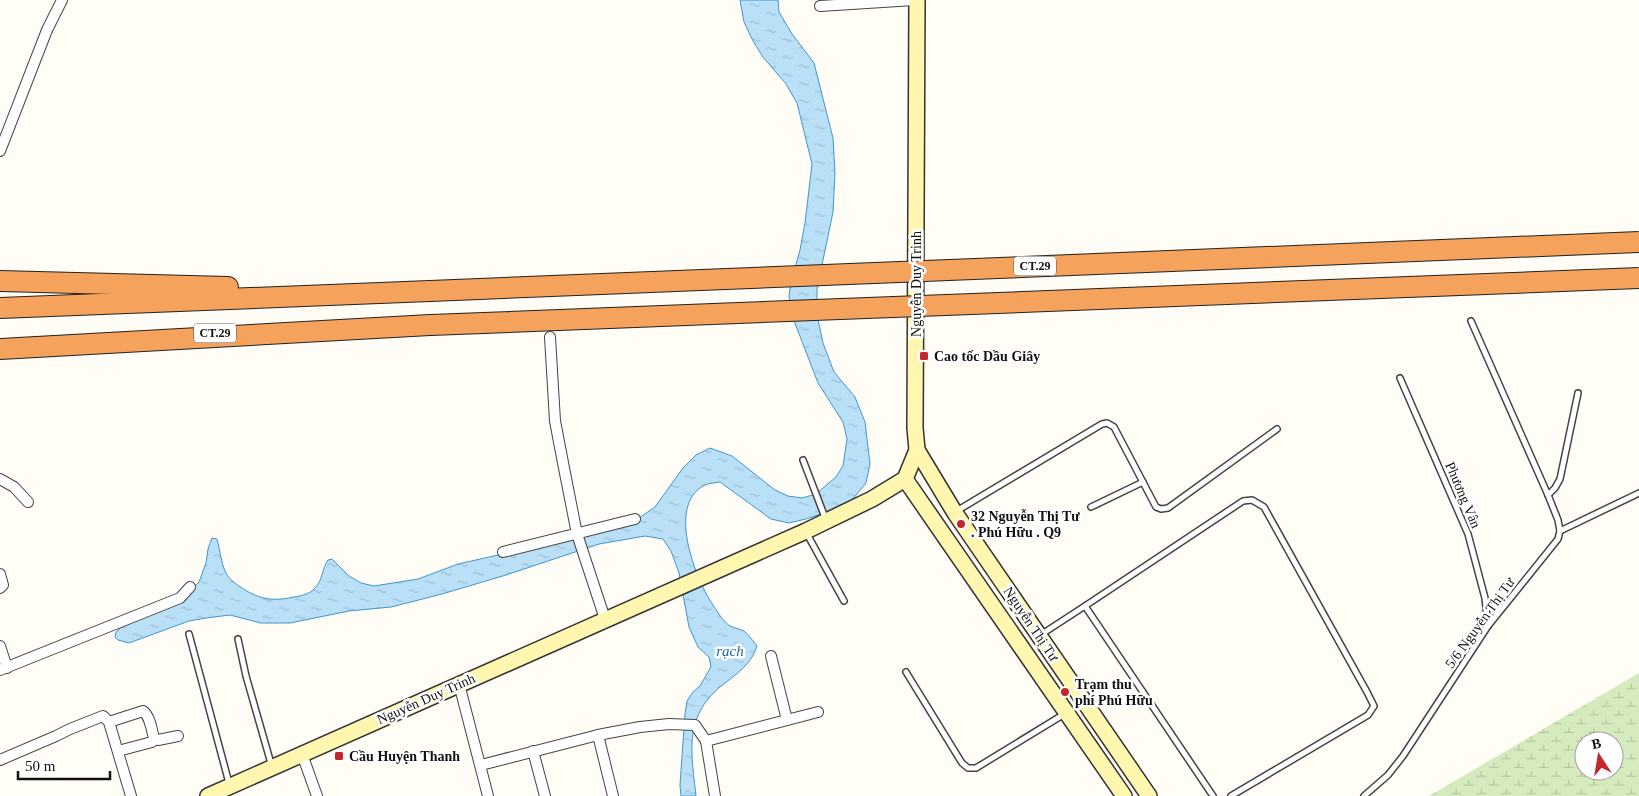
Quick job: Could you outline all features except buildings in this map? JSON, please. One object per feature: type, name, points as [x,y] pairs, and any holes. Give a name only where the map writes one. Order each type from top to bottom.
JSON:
[{"type":"highway","name":"CT.29","points":[[0,308],[1639,242]]},
{"type":"highway","name":"CT.29","points":[[0,342],[1639,278]]},
{"type":"highway","points":[[0,282],[430,291]]},
{"type":"highway","points":[[0,349],[430,325]]},
{"type":"main road","name":"Nguyễn Duy Trinh","points":[[905,479],[917,450],[915,418],[916,0]]},
{"type":"main road","name":"Nguyễn Thị Tư","points":[[917,450],[955,513],[1149,796]]},
{"type":"main road","name":"Nguyễn Thị Tư","points":[[905,479],[1124,796]]},
{"type":"main road","points":[[806,531],[872,499],[905,479]]},
{"type":"main road","name":"Nguyễn Duy Trinh","points":[[208,796],[806,531]]},
{"type":"street","points":[[0,151],[47,30],[62,0]]},
{"type":"street","points":[[820,6],[916,0]]},
{"type":"street","points":[[550,337],[555,421],[577,534],[605,619]]},
{"type":"street","points":[[0,479],[14,487],[28,502]]},
{"type":"street","points":[[502,552],[635,519]]},
{"type":"street","points":[[0,574],[3,585],[0,588]]},
{"type":"street","points":[[0,646],[3,669],[180,598],[190,586]]},
{"type":"street","points":[[771,656],[787,720]]},
{"type":"street","points":[[459,684],[488,796]]},
{"type":"street","points":[[109,722],[139,712],[145,712],[154,739]]},
{"type":"street","points":[[706,741],[818,712]]},
{"type":"street","points":[[0,760],[99,716],[106,717],[131,796]]},
{"type":"street","points":[[481,765],[598,735],[669,724],[695,726],[706,741],[715,796]]},
{"type":"street","points":[[598,735],[613,796]]},
{"type":"street","points":[[118,751],[152,742],[154,739],[178,736]]},
{"type":"street","points":[[533,752],[545,796]]},
{"type":"street","points":[[302,754],[317,796]]},
{"type":"lane","points":[[1471,321],[1548,495],[1558,520],[1560,531],[1639,492]]},
{"type":"lane","name":"Phương Vân","points":[[1400,378],[1468,534],[1485,598],[1488,626]]},
{"type":"lane","points":[[1548,495],[1560,479],[1578,393]]},
{"type":"lane","points":[[955,513],[1107,422],[1114,427],[1156,507],[1161,508],[1168,508],[1277,429]]},
{"type":"lane","points":[[803,460],[827,521]]},
{"type":"lane","points":[[1091,507],[1143,482]]},
{"type":"lane","points":[[1039,636],[1243,500],[1252,500],[1264,507],[1368,692],[1374,706],[1368,715],[1231,796]]},
{"type":"lane","points":[[806,531],[844,602]]},
{"type":"lane","name":"5/6 Nguyễn Thị Tư","points":[[1367,796],[1404,756],[1488,626],[1558,539],[1560,531]]},
{"type":"lane","points":[[1085,606],[1212,796]]},
{"type":"lane","points":[[189,634],[230,786]]},
{"type":"lane","points":[[238,639],[246,676],[272,767]]},
{"type":"lane","points":[[906,672],[962,764],[968,768],[976,768],[1066,713]]},
{"type":"green space","points":[[1639,673],[1639,796],[1429,796]]},
{"type":"water","name":"rạch","points":[[740,0],[778,0],[779,12],[792,34],[814,63],[833,138],[835,173],[833,212],[817,289],[817,315],[823,343],[834,372],[855,397],[865,422],[870,464],[866,483],[852,500],[833,510],[789,523],[771,519],[720,482],[705,485],[693,495],[687,510],[686,527],[694,565],[701,584],[724,621],[730,626],[744,631],[757,646],[752,658],[744,667],[711,695],[696,721],[692,748],[696,796],[681,796],[680,785],[685,714],[687,701],[700,686],[711,667],[709,657],[698,647],[689,627],[679,573],[671,551],[663,539],[645,536],[599,544],[506,575],[391,607],[349,611],[290,623],[261,623],[230,615],[189,621],[129,643],[118,640],[115,637],[116,632],[127,622],[182,599],[199,582],[212,538],[217,539],[224,569],[228,577],[259,597],[278,599],[302,595],[313,590],[320,581],[326,563],[332,559],[349,576],[361,583],[374,586],[418,579],[458,564],[529,548],[639,518],[655,507],[683,468],[696,455],[710,448],[732,456],[775,490],[788,496],[802,498],[816,494],[836,477],[843,466],[847,439],[843,422],[818,383],[791,313],[789,296],[805,223],[812,164],[797,103],[786,84],[763,57],[753,41],[744,22]]},
{"type":"place","name":"Cao tốc Dầu Giây","points":[[924,356]]},
{"type":"place","name":"32 Nguyễn Thị Tư . Phú Hữu . Q9","points":[[961,524]]},
{"type":"place","name":"Trạm thu phí Phú Hữu","points":[[1065,692]]},
{"type":"place","name":"Cầu Huyện Thanh","points":[[339,756]]}]
